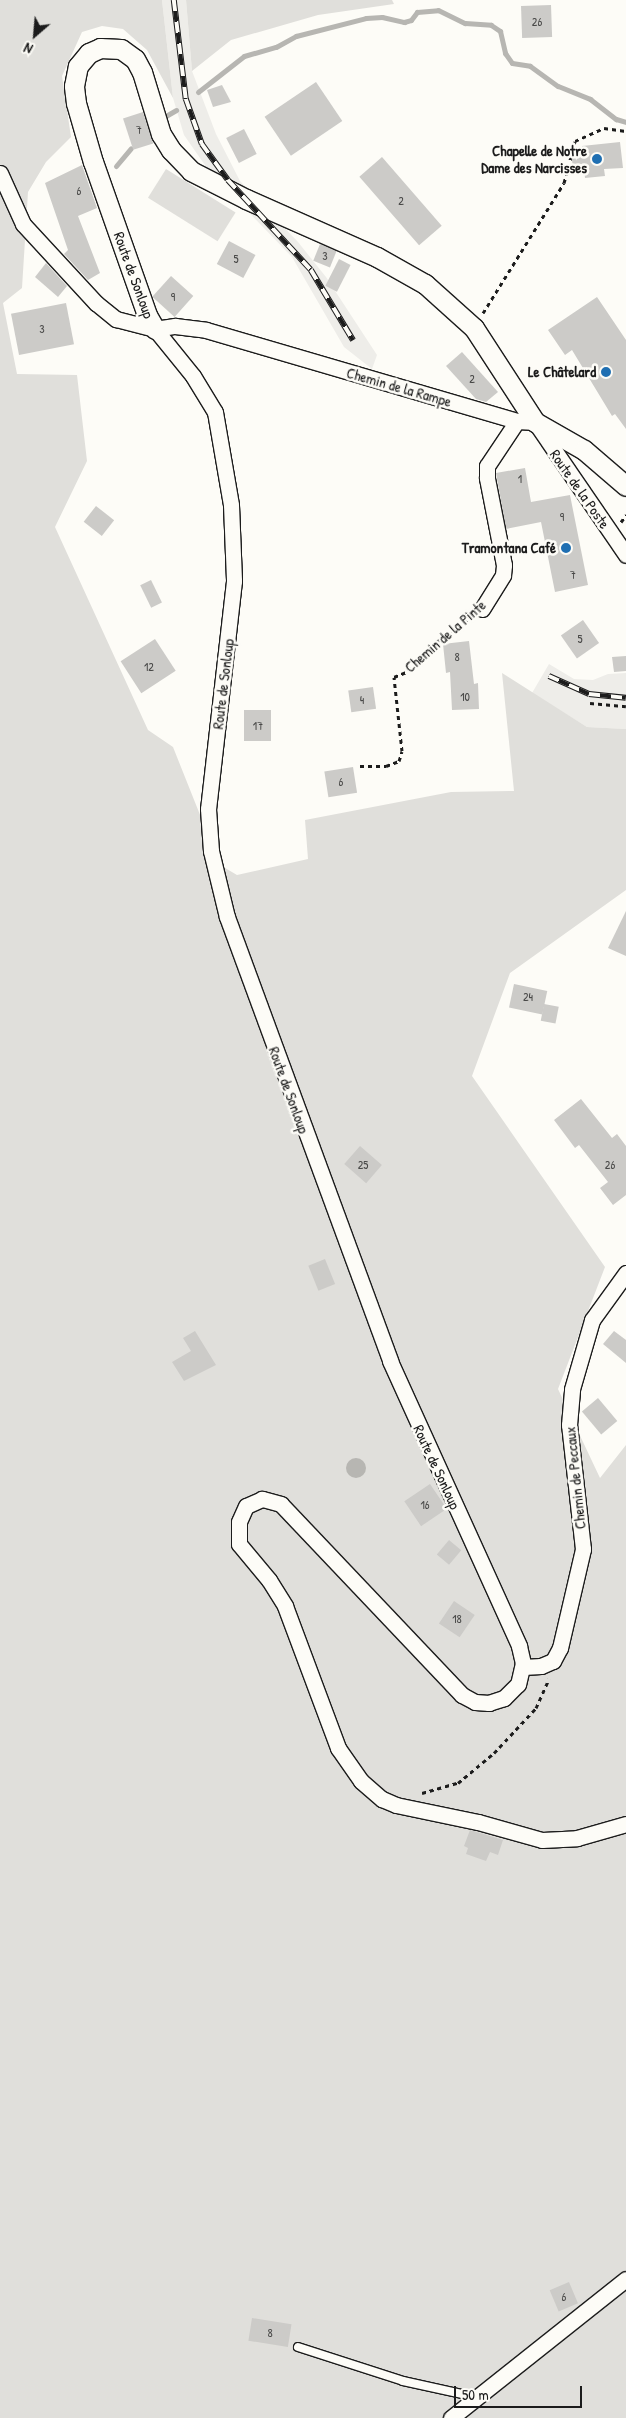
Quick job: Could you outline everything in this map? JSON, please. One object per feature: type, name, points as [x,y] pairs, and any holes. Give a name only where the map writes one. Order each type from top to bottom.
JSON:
[{"type":"street","name":"Route de Sonloup","points":[[474,328],[443,297],[406,273],[216,186],[191,171],[171,150],[161,134],[142,72],[135,59],[121,49],[100,48],[89,53],[78,66],[74,86],[76,103],[103,189],[154,329],[193,376],[215,412],[230,496],[234,581],[208,809],[211,851],[227,917],[390,1361],[519,1646],[523,1667]]},
{"type":"street","points":[[0,173],[23,224],[96,303],[116,319],[154,329]]},
{"type":"street","name":"Chemin de la Rampe","points":[[154,329],[175,326],[206,330],[526,422]]},
{"type":"street","points":[[474,328],[526,422],[584,450],[626,486]]},
{"type":"street","name":"Route de la Poste","points":[[526,422],[626,555]]},
{"type":"street","name":"Chemin de la Pinte","points":[[482,609],[503,576],[504,565],[486,478],[487,466],[526,422]]},
{"type":"street","name":"Chemin de Peccaux","points":[[553,1661],[560,1648],[582,1564],[569,1425],[572,1389],[592,1320],[626,1272]]},
{"type":"street","points":[[553,1661],[540,1666],[523,1667],[518,1684],[504,1698],[489,1703],[467,1699],[393,1625],[287,1509],[267,1500],[256,1500],[246,1506],[239,1522],[239,1544],[269,1580],[285,1606],[331,1735],[365,1786],[396,1805],[486,1824],[542,1840],[577,1838],[626,1824]]},
{"type":"street","points":[[451,2418],[626,2280]]},
{"type":"lane","points":[[298,2348],[403,2381],[476,2397]]},
{"type":"path","points":[[474,328],[564,183],[575,141],[604,128],[626,131]]},
{"type":"path","name":"Chemin de la Pinte","points":[[360,766],[386,766],[399,761],[402,751],[394,677],[408,671],[438,641],[482,609]]},
{"type":"path","points":[[590,703],[626,706]]},
{"type":"path","points":[[396,1805],[419,1794],[458,1784],[494,1753],[536,1708],[548,1685],[553,1661]]},
{"type":"shaded area","points":[[0,0],[162,0],[173,98],[147,50],[123,29],[102,26],[82,32],[62,76],[71,137],[46,162],[28,192],[22,288],[3,303],[17,374],[77,375],[87,461],[55,527],[148,730],[173,747],[220,865],[237,875],[308,859],[305,820],[451,792],[514,791],[502,673],[587,727],[626,729],[626,890],[510,973],[472,1076],[605,1267],[558,1389],[600,1478],[626,1445],[626,2418],[0,2418]]},
{"type":"shaded area","points":[[162,0],[186,0],[192,71],[216,134],[240,181],[298,242],[326,277],[377,355],[372,369],[344,347],[292,257],[209,171],[184,135],[173,98]]},
{"type":"shaded area","points":[[186,0],[392,0],[394,4],[318,15],[231,40],[192,71]]},
{"type":"shaded area","points":[[166,169],[236,212],[218,241],[148,198]]},
{"type":"shaded area","points":[[549,664],[574,679],[593,680],[608,674],[626,673],[626,729],[587,727],[532,693]]},
{"type":"shaded area","points":[[356,1458],[363,1461],[366,1468],[363,1475],[356,1478],[349,1475],[346,1468],[349,1461]]},
{"type":"building","points":[[551,5],[552,37],[522,38],[521,6]]},
{"type":"building","points":[[316,82],[342,121],[291,156],[265,117]]},
{"type":"building","points":[[222,85],[231,102],[213,107],[207,90]]},
{"type":"building","points":[[143,112],[153,143],[133,150],[123,118]]},
{"type":"building","points":[[244,129],[257,154],[239,163],[226,138]]},
{"type":"building","name":"Chapelle de Notre Dame des Narcisses","points":[[620,142],[623,168],[604,169],[605,176],[585,178],[584,168],[573,169],[571,151],[582,150],[582,146]]},
{"type":"building","points":[[382,157],[442,226],[419,245],[359,177]]},
{"type":"building","points":[[82,165],[97,208],[78,216],[100,273],[88,280],[64,254],[68,250],[45,183]]},
{"type":"building","points":[[229,241],[255,255],[243,278],[217,264]]},
{"type":"building","points":[[320,244],[337,251],[330,267],[313,261]]},
{"type":"building","points":[[339,259],[351,265],[337,292],[325,286]]},
{"type":"building","points":[[46,263],[67,286],[58,297],[35,277]]},
{"type":"building","points":[[171,276],[193,296],[175,317],[152,297]]},
{"type":"building","name":"Le Châtelard","points":[[597,297],[626,340],[626,429],[615,414],[612,416],[572,350],[565,355],[548,330]]},
{"type":"building","points":[[66,303],[74,344],[19,355],[11,314]]},
{"type":"building","points":[[462,352],[498,392],[486,402],[476,399],[446,366]]},
{"type":"building","points":[[525,468],[531,502],[570,495],[588,585],[555,592],[541,522],[506,529],[496,473]]},
{"type":"building","points":[[96,506],[114,520],[102,536],[84,522]]},
{"type":"building","points":[[151,580],[162,602],[151,608],[140,585]]},
{"type":"building","points":[[583,620],[599,643],[577,658],[561,635]]},
{"type":"building","points":[[155,639],[176,671],[141,693],[121,661]]},
{"type":"building","points":[[469,641],[474,684],[478,683],[479,709],[452,710],[450,672],[446,673],[443,644]]},
{"type":"building","points":[[626,656],[626,671],[614,672],[612,657]]},
{"type":"building","points":[[373,687],[376,709],[351,712],[348,690]]},
{"type":"building","points":[[244,710],[271,710],[271,741],[244,741]]},
{"type":"building","points":[[353,767],[357,793],[328,797],[324,772]]},
{"type":"building","points":[[626,911],[626,956],[608,948]]},
{"type":"building","points":[[514,984],[547,991],[542,1015],[509,1007]]},
{"type":"building","points":[[544,1004],[559,1007],[555,1024],[541,1021]]},
{"type":"building","points":[[581,1099],[612,1138],[617,1134],[626,1146],[626,1195],[613,1205],[600,1188],[608,1182],[579,1145],[575,1148],[554,1120]]},
{"type":"building","points":[[360,1146],[382,1165],[366,1183],[344,1164]]},
{"type":"building","points":[[325,1259],[335,1284],[318,1291],[308,1266]]},
{"type":"building","points":[[195,1331],[216,1365],[184,1381],[172,1362],[191,1351],[183,1338]]},
{"type":"building","points":[[614,1331],[626,1340],[626,1363],[603,1344]]},
{"type":"building","points":[[598,1398],[617,1421],[601,1434],[582,1411]]},
{"type":"building","points":[[430,1484],[447,1509],[421,1526],[404,1501]]},
{"type":"building","points":[[449,1540],[461,1550],[449,1565],[437,1555]]},
{"type":"building","points":[[454,1601],[475,1615],[460,1637],[439,1623]]},
{"type":"building","points":[[470,1830],[503,1840],[498,1855],[490,1852],[486,1861],[466,1854],[468,1848],[464,1846]]},
{"type":"building","points":[[569,2282],[578,2303],[559,2311],[550,2290]]},
{"type":"building","points":[[252,2318],[292,2324],[288,2347],[248,2341]]},
{"type":"waterway","points":[[198,92],[244,56],[276,47],[296,36],[366,18],[382,17],[404,22],[411,20],[417,12],[438,10],[465,23],[491,25],[500,31],[505,53],[512,63],[530,66],[558,86],[590,99],[616,119],[626,122]]},
{"type":"waterway","points":[[164,117],[176,110]]},
{"type":"waterway","points":[[116,166],[131,148]]},
{"type":"railway","points":[[174,0],[186,99],[202,144],[228,180],[311,270],[353,340]]},
{"type":"railway","points":[[549,676],[589,694],[626,698]]},
{"type":"place","name":"Chapelle de Notre Dame des Narcisses","points":[[597,159]]},
{"type":"place","name":"Le Châtelard","points":[[606,372]]},
{"type":"place","name":"Tramontana Café","points":[[566,548]]}]
